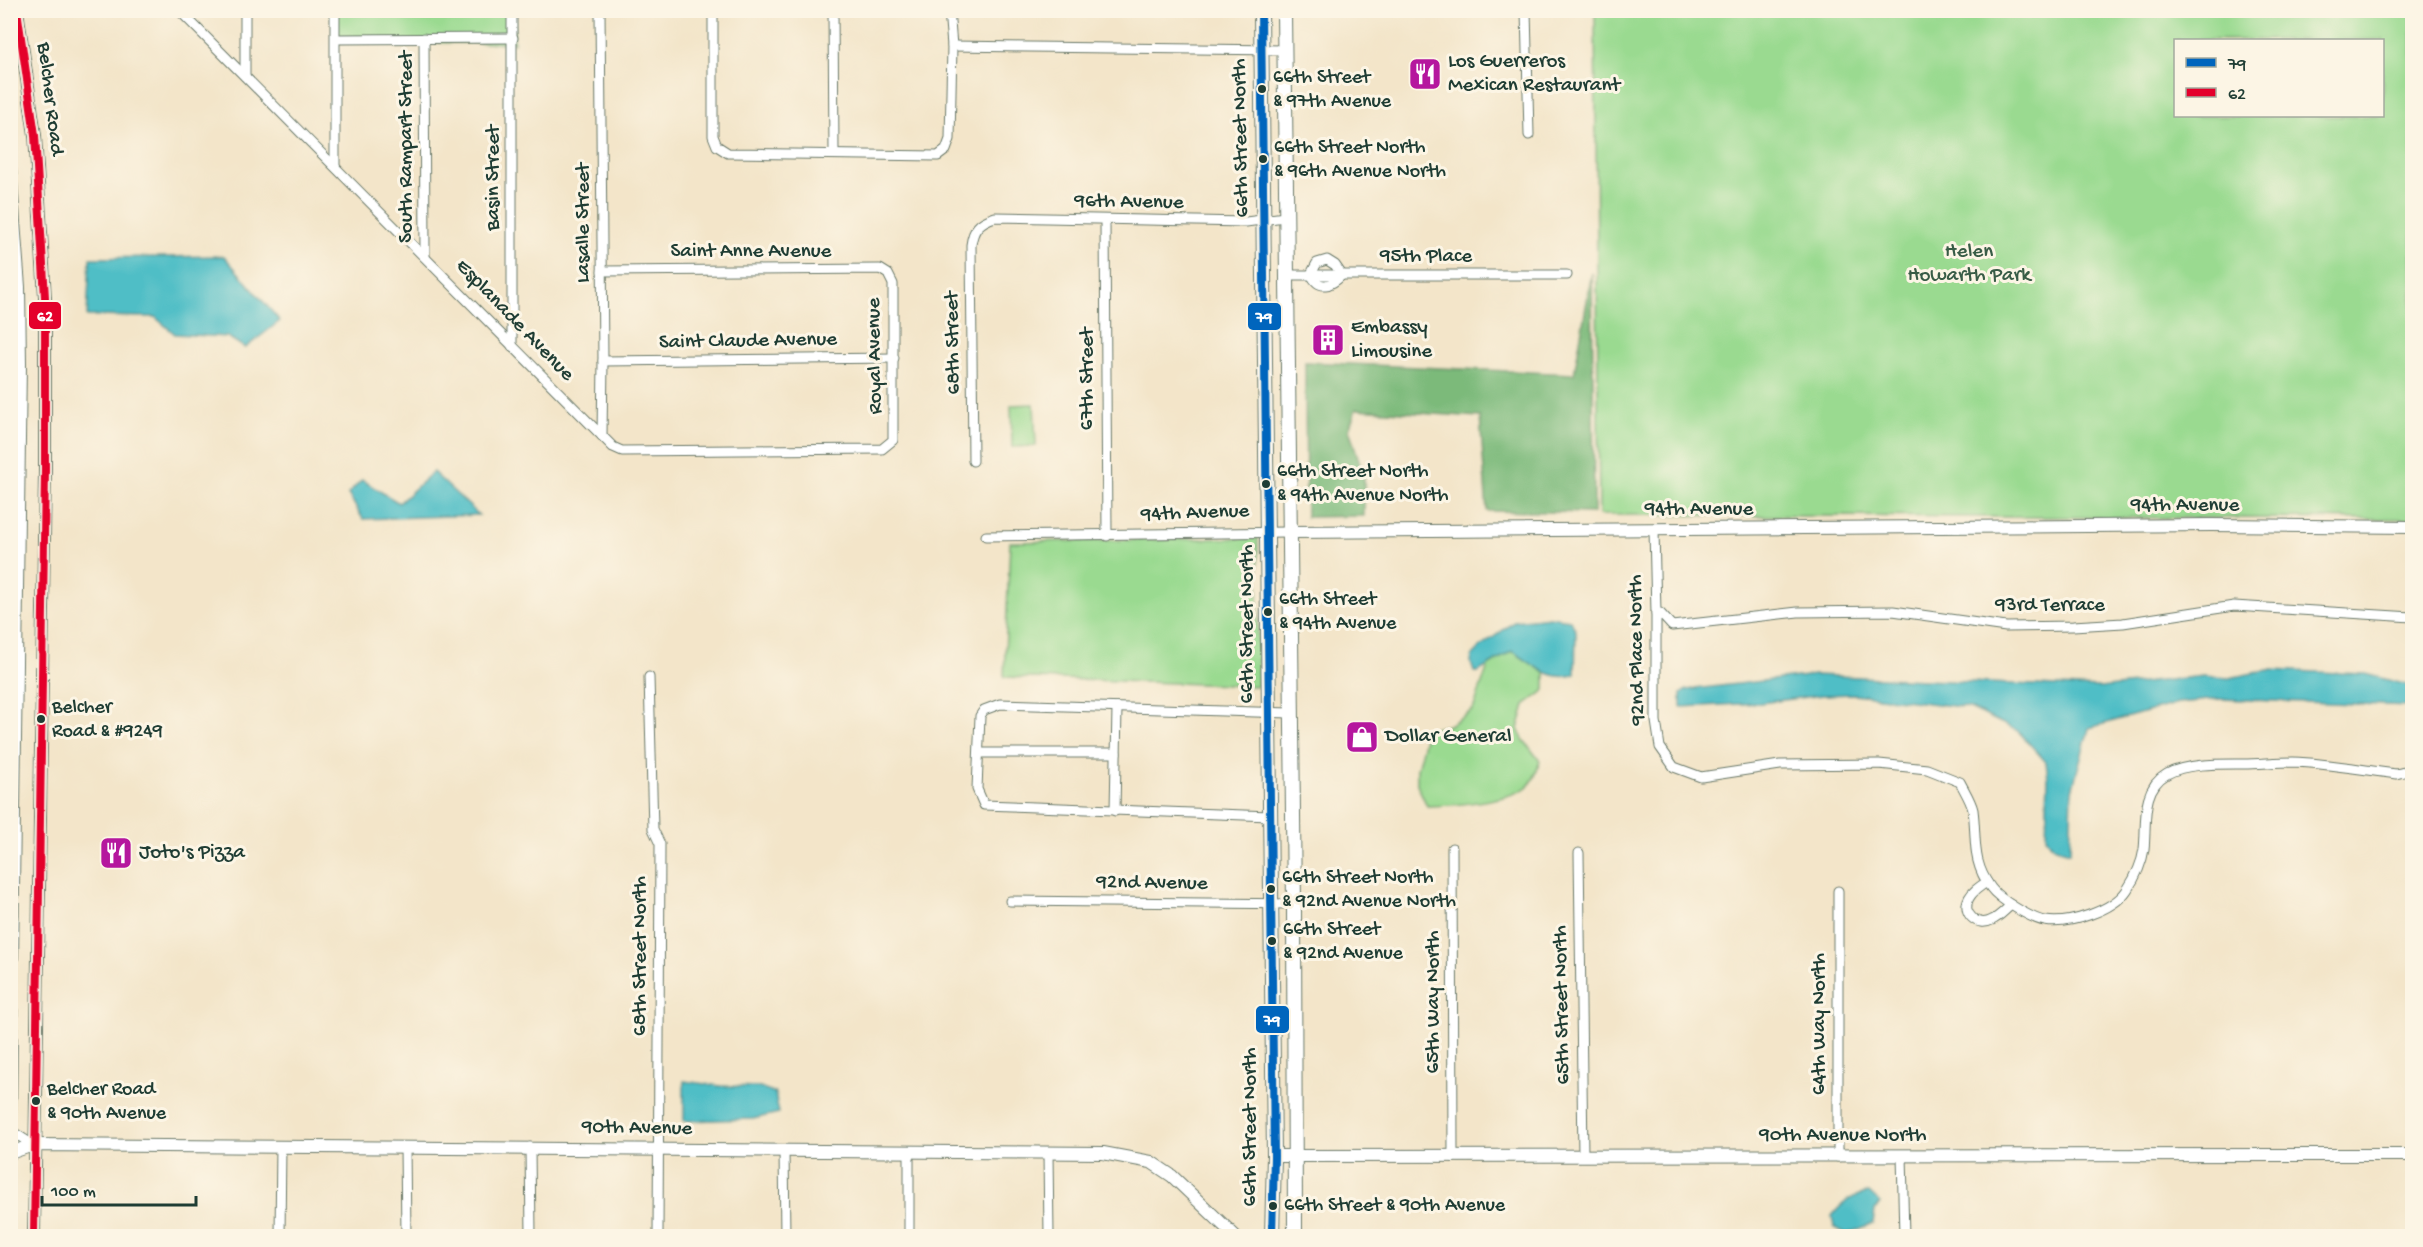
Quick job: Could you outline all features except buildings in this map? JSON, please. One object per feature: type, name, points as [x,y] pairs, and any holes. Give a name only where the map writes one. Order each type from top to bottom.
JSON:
[{"type":"main road","name":"66th Street North","points":[[1261,10],[1274,1156],[1272,1236]]},
{"type":"main road","name":"66th Street North","points":[[1284,10],[1294,904],[1295,1236]]},
{"type":"street","name":"Belcher Road","points":[[17,10],[35,135],[45,297],[41,731],[33,1145],[34,1236]]},
{"type":"street","name":"Esplanade Avenue","points":[[179,10],[613,447],[621,451],[882,449],[893,440],[895,427]]},
{"type":"street","points":[[245,10],[245,76]]},
{"type":"street","points":[[335,165],[336,10]]},
{"type":"street","name":"Basin Street","points":[[512,10],[512,346]]},
{"type":"street","name":"Lasalle Street","points":[[600,10],[602,436]]},
{"type":"street","points":[[713,10],[713,136],[717,146],[728,153],[938,156],[946,150],[950,139],[952,46],[949,10]]},
{"type":"street","points":[[833,10],[834,153]]},
{"type":"street","points":[[1526,10],[1529,135]]},
{"type":"street","name":"South Rampart Street","points":[[424,38],[425,256]]},
{"type":"street","points":[[336,39],[513,38]]},
{"type":"street","points":[[952,46],[1284,50]]},
{"type":"street","points":[[10,169],[19,287],[20,364],[10,1113]]},
{"type":"street","name":"96th Avenue","points":[[976,227],[994,217],[1246,222],[1285,217]]},
{"type":"street","name":"67th Street","points":[[1105,221],[1107,536]]},
{"type":"street","name":"68th Street","points":[[973,461],[971,245],[976,227]]},
{"type":"street","points":[[1311,274],[1317,263],[1327,260],[1335,265],[1342,275]]},
{"type":"street","name":"Saint Anne Avenue","points":[[602,271],[880,268],[888,274],[893,284]]},
{"type":"street","name":"95th Place","points":[[1286,275],[1567,275]]},
{"type":"street","name":"Royal Avenue","points":[[893,284],[895,427]]},
{"type":"street","name":"Saint Claude Avenue","points":[[603,361],[894,358]]},
{"type":"street","name":"94th Avenue","points":[[986,536],[2211,525],[2412,527]]},
{"type":"street","name":"92nd Place North","points":[[1654,530],[1656,721],[1660,747],[1674,767],[1701,777],[1791,765],[1879,764],[1927,769],[1960,782],[1973,809],[1973,840],[1979,868],[1987,882],[1992,890],[2011,905],[2043,921],[2066,921],[2101,911],[2125,892],[2137,871],[2144,850],[2146,808],[2153,787],[2166,774],[2193,767],[2220,764],[2292,762],[2396,774],[2412,770]]},
{"type":"street","name":"93rd Terrace","points":[[1656,612],[1660,613],[1672,626],[1798,612],[1893,611],[2006,627],[2073,626],[2123,623],[2234,606],[2412,617]]},
{"type":"street","name":"68th Street North","points":[[649,677],[653,829],[660,844],[658,1236]]},
{"type":"street","points":[[1270,816],[984,805],[977,789],[980,716],[991,705],[1291,713]]},
{"type":"street","points":[[1115,811],[1117,708]]},
{"type":"street","points":[[979,753],[1116,753]]},
{"type":"street","name":"65th Way North","points":[[1452,848],[1453,1157]]},
{"type":"street","name":"65th Street North","points":[[1579,853],[1583,1156]]},
{"type":"street","points":[[1987,882],[1972,893],[1968,900],[1967,909],[1971,918],[1980,922],[1991,921],[2011,905]]},
{"type":"street","name":"64th Way North","points":[[1838,891],[1838,1157]]},
{"type":"street","name":"92nd Avenue","points":[[1010,901],[1294,904]]},
{"type":"street","points":[[10,1130],[33,1145]]},
{"type":"street","name":"90th Avenue","points":[[10,1153],[33,1145],[1103,1153],[1151,1162],[1172,1176],[1235,1236]]},
{"type":"street","points":[[280,1236],[281,1146]]},
{"type":"street","points":[[405,1147],[406,1236]]},
{"type":"street","points":[[530,1147],[531,1236]]},
{"type":"street","points":[[784,1150],[784,1236]]},
{"type":"street","points":[[909,1152],[909,1236]]},
{"type":"street","points":[[1048,1153],[1049,1236]]},
{"type":"street","points":[[1902,1155],[1904,1236]]},
{"type":"street","name":"90th Avenue North","points":[[1274,1156],[2412,1155]]},
{"type":"green space","points":[[331,11],[514,11],[514,43],[339,42]]},
{"type":"green space","name":"Helen Howarth Park","points":[[1595,11],[2412,11],[2412,519],[1599,515]]},
{"type":"green space","points":[[1592,273],[1594,513],[1487,511],[1480,417],[1356,409],[1349,429],[1364,476],[1364,516],[1306,517],[1305,362],[1574,374]]},
{"type":"green space","points":[[1034,404],[1036,446],[1012,447],[1011,405]]},
{"type":"green space","points":[[1258,538],[1258,686],[1004,677],[1010,542]]},
{"type":"green space","points":[[1512,651],[1545,673],[1545,690],[1525,705],[1518,729],[1540,761],[1534,778],[1520,791],[1495,799],[1465,804],[1427,806],[1417,784],[1417,769],[1427,730],[1449,725],[1473,710],[1488,666]]},
{"type":"water","points":[[224,256],[280,321],[245,348],[228,337],[175,334],[155,317],[87,316],[90,258]]},
{"type":"water","points":[[433,472],[479,515],[363,519],[348,494],[362,480],[399,503]]},
{"type":"water","points":[[1550,617],[1570,620],[1576,631],[1575,674],[1558,676],[1550,674],[1512,651],[1478,672],[1474,672],[1471,663],[1472,656],[1515,621]]},
{"type":"water","points":[[2268,670],[2365,674],[2412,686],[2412,706],[2219,699],[2178,703],[2089,728],[2072,790],[2070,852],[2053,847],[2046,837],[2048,779],[2046,762],[2018,731],[1970,708],[1854,694],[1823,695],[1760,703],[1681,707],[1681,694],[1686,690],[1815,675],[2100,688],[2203,676],[2229,678]]},
{"type":"water","points":[[684,1081],[720,1086],[760,1087],[775,1093],[779,1113],[753,1119],[684,1121]]},
{"type":"water","points":[[1869,1193],[1880,1203],[1875,1210],[1873,1223],[1847,1234],[1834,1227],[1832,1216],[1839,1207],[1848,1200]]},
{"type":"transit line","name":"62","points":[[17,10],[35,135],[45,297],[45,470],[34,1236]]},
{"type":"transit line","name":"79","points":[[1261,10],[1274,1156],[1272,1236]]},
{"type":"place","name":"Los Guerreros Mexican Restaurant","points":[[1425,74]]},
{"type":"place","name":"66th Street & 97th Avenue","points":[[1262,89]]},
{"type":"place","name":"66th Street North & 96th Avenue North","points":[[1263,159]]},
{"type":"place","name":"Embassy Limousine","points":[[1328,340]]},
{"type":"place","name":"66th Street North & 94th Avenue North","points":[[1266,484]]},
{"type":"place","name":"66th Street & 94th Avenue","points":[[1268,612]]},
{"type":"place","name":"Belcher Road & #9249","points":[[41,719]]},
{"type":"place","name":"Dollar General","points":[[1362,737]]},
{"type":"place","name":"Joto's Pizza","points":[[116,853]]},
{"type":"place","name":"66th Street North & 92nd Avenue North","points":[[1271,889]]},
{"type":"place","name":"66th Street & 92nd Avenue","points":[[1272,941]]},
{"type":"place","name":"Belcher Road & 90th Avenue","points":[[36,1101]]},
{"type":"place","name":"66th Street & 90th Avenue","points":[[1273,1206]]}]
